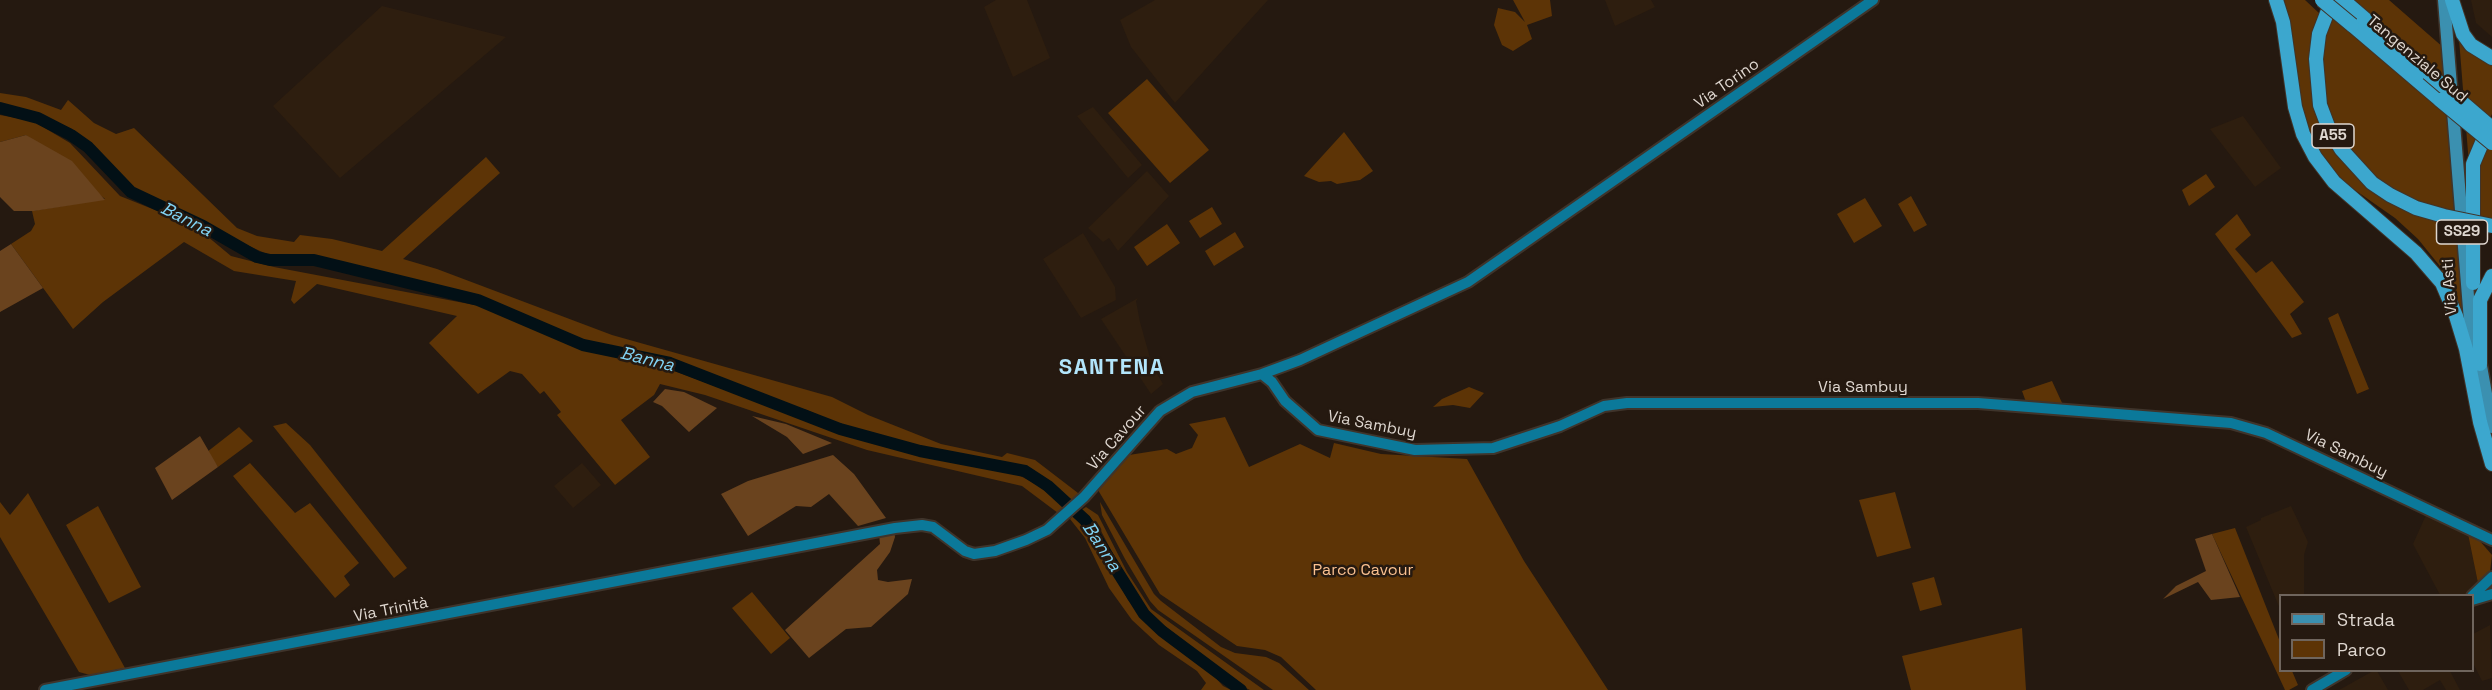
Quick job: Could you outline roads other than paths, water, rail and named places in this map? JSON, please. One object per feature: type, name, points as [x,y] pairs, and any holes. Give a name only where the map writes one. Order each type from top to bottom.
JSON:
[{"type":"highway","points":[[2276,0],[2283,22],[2295,107],[2303,134],[2315,157],[2334,182],[2416,253],[2442,283],[2456,316],[2466,349],[2480,422],[2492,463]]},
{"type":"highway","name":"Tangenziale Sud","points":[[2322,0],[2354,19],[2428,73],[2492,128]]},
{"type":"highway","name":"A55","points":[[2332,0],[2319,34],[2316,59],[2320,105],[2329,129],[2341,149],[2372,183],[2390,195],[2416,208],[2492,226]]},
{"type":"highway","name":"Tangenziale Sud","points":[[2343,0],[2354,19],[2440,100],[2492,143]]},
{"type":"highway","points":[[2451,0],[2463,34],[2471,45],[2492,58]]},
{"type":"highway","points":[[2473,283],[2473,164],[2478,147],[2492,121]]},
{"type":"highway","points":[[2480,364],[2480,300],[2492,276]]},
{"type":"main road","name":"Via Asti","points":[[2444,0],[2471,338],[2492,463]]},
{"type":"main road","name":"Via Asti","points":[[2451,0],[2480,364],[2492,427]]},
{"type":"street","name":"Via Torino","points":[[1599,191],[1873,0]]},
{"type":"street","name":"Via Cavour","points":[[744,558],[922,525],[938,529],[968,553],[983,553],[1040,534],[1083,498],[1160,411],[1192,392],[1262,374],[1425,305],[1481,274],[1599,191]]},
{"type":"street","name":"Via Sambuy","points":[[1262,374],[1291,408],[1318,430],[1407,449],[1493,448],[1560,426],[1604,405],[1627,403],[1978,404],[2241,424],[2266,433],[2486,535],[2492,549]]},
{"type":"street","name":"Via Trinità","points":[[45,690],[744,558]]},
{"type":"street","points":[[2474,594],[2492,577]]},
{"type":"street","points":[[2474,599],[2491,595]]},
{"type":"street","points":[[2312,690],[2343,672]]},
{"type":"waterway","name":"Banna","points":[[0,108],[38,118],[71,135],[88,147],[131,192],[203,226],[257,257],[270,260],[314,260],[478,300],[583,345],[670,363],[840,429],[920,451],[1025,471],[1048,486],[1085,520],[1144,614],[1162,631],[1241,690]]},
{"type":"district","name":"SANTENA","points":[[1112,368]]},
{"type":"park label","name":"Parco Cavour","points":[[1363,571]]}]
